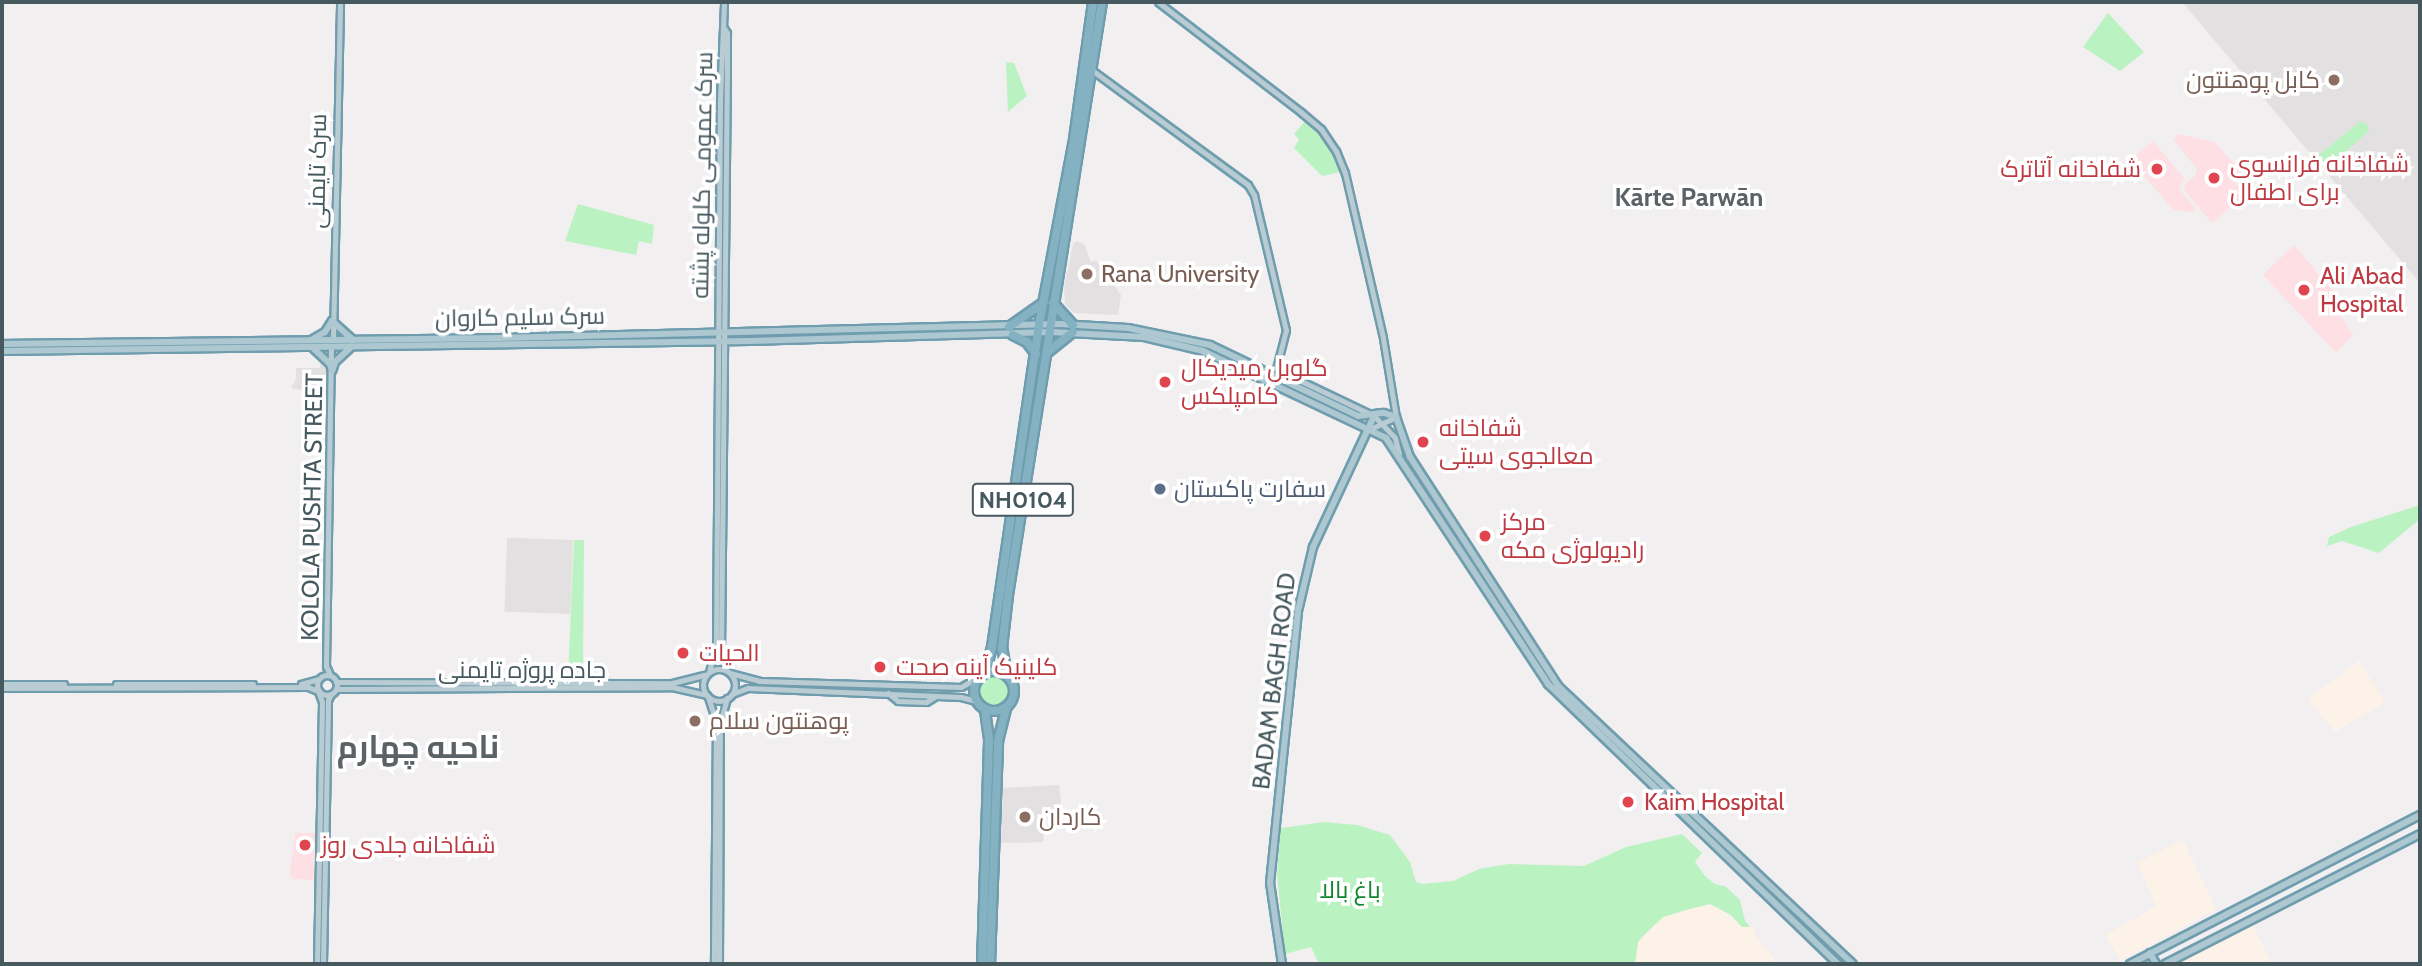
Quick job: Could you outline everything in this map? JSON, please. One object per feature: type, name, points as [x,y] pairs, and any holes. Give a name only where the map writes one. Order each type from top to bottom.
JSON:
[{"type":"highway","name":"NH0104","points":[[976,701],[975,684],[983,675],[992,647],[1041,354],[1050,329],[1093,2]]},
{"type":"highway","name":"NH0104","points":[[990,964],[998,741],[1006,708],[1015,696],[1015,688],[1007,675],[1002,648],[1008,595],[1041,354],[1039,329],[1043,303],[1086,67],[1102,2]]},
{"type":"highway","points":[[1043,303],[1011,331],[1041,354],[1073,329],[1053,303]]},
{"type":"highway","points":[[983,675],[1000,671],[1007,675]]},
{"type":"highway","points":[[976,701],[985,710],[989,739],[982,964]]},
{"type":"highway","points":[[985,710],[1000,711],[1006,708]]},
{"type":"main road","name":"سرک تایمنی","points":[[332,344],[340,2]]},
{"type":"main road","name":"سرک عمومی کلوله پشته","points":[[724,2],[727,68],[721,333],[721,655],[728,672]]},
{"type":"main road","points":[[1158,2],[1302,113],[1321,129],[1336,151],[1345,173],[1383,338],[1396,417],[1410,457],[1539,660],[1577,707],[1730,866],[1838,964]]},
{"type":"main road","points":[[1086,67],[1248,186],[1254,195],[1286,330],[1276,369],[1374,416],[1395,438],[1399,454]]},
{"type":"main road","points":[[309,348],[332,321],[352,344]]},
{"type":"main road","points":[[691,337],[750,345],[1039,329],[1128,328],[1210,345],[1358,416],[1384,413],[1396,417]]},
{"type":"main road","points":[[2,344],[19,347],[285,352],[332,344],[409,350],[500,341],[691,337],[749,329],[1011,331]]},
{"type":"main road","points":[[1073,329],[1144,337],[1203,351],[1386,438],[1548,684],[1853,964]]},
{"type":"main road","name":"سرک سلیم کاروان","points":[[352,344],[378,337],[500,341]]},
{"type":"main road","name":"سرک عمومی کلوله پشته","points":[[707,673],[716,645],[721,341]]},
{"type":"main road","name":"KOLOLA PUSHTA STREET","points":[[326,666],[328,431],[332,344]]},
{"type":"main road","points":[[332,371],[335,362],[352,344]]},
{"type":"main road","points":[[2,351],[19,347],[309,348],[330,364],[332,371]]},
{"type":"main road","name":"BADAM BAGH ROAD","points":[[1282,964],[1270,883],[1298,611],[1313,547],[1374,416]]},
{"type":"main road","points":[[1369,429],[1396,417]]},
{"type":"main road","points":[[326,666],[335,688]]},
{"type":"main road","points":[[317,964],[322,714],[318,691],[319,678],[326,666]]},
{"type":"main road","points":[[718,866],[716,721],[703,685],[707,673],[717,668],[760,681],[961,687],[983,675]]},
{"type":"main road","points":[[716,964],[720,724],[734,683],[728,672]]},
{"type":"main road","name":"جاده پروژه تایمنی","points":[[335,688],[577,681],[620,685],[651,680],[684,682],[707,673]]},
{"type":"main road","points":[[2,686],[306,684],[330,675]]},
{"type":"main road","name":"جاده پروژه تایمنی","points":[[335,688],[620,685],[672,687],[708,696]]},
{"type":"main road","points":[[2,686],[308,687],[318,691],[335,688]]},
{"type":"main road","points":[[323,964],[328,700],[335,688]]},
{"type":"main road","points":[[708,696],[718,701],[748,688],[888,693],[976,701]]},
{"type":"main road","points":[[2130,964],[2420,816]]},
{"type":"main road","points":[[2165,964],[2420,834]]},
{"type":"main road","points":[[2150,953],[2156,964]]},
{"type":"shaded area","name":"کابل پوهنتون","points":[[2182,2],[2420,2],[2420,283],[2314,158]]},
{"type":"shaded area","name":"شفاخانه فرانسوی برای اطفال","points":[[2177,134],[2215,142],[2242,173],[2233,180],[2245,195],[2212,223],[2184,190],[2185,184],[2195,176],[2197,169],[2174,140]]},
{"type":"shaded area","name":"شفاخانه آتاترک","points":[[2153,141],[2184,178],[2179,189],[2196,209],[2192,212],[2174,210],[2130,160]]},
{"type":"shaded area","name":"Rana University","points":[[1076,241],[1084,244],[1091,262],[1096,260],[1121,295],[1118,315],[1074,313],[1065,304],[1064,287]]},
{"type":"shaded area","name":"Ali Abad Hospital","points":[[2294,245],[2345,305],[2337,310],[2353,335],[2336,353],[2263,275]]},
{"type":"shaded area","points":[[320,364],[326,365],[328,369],[327,395],[291,388],[296,379],[296,368],[320,368]]},
{"type":"shaded area","points":[[507,538],[573,540],[570,614],[504,612]]},
{"type":"shaded area","points":[[2359,661],[2385,702],[2335,732],[2308,699]]},
{"type":"shaded area","name":"کاردان","points":[[1059,785],[1062,811],[1045,820],[1043,842],[1001,843],[1003,788]]},
{"type":"shaded area","name":"شفاخانه جلدی روز","points":[[295,833],[315,833],[314,880],[293,879],[290,873]]},
{"type":"shaded area","points":[[2183,840],[2216,909],[2120,961],[2106,935],[2157,906],[2137,863]]},
{"type":"shaded area","points":[[1706,904],[1719,908],[1743,927],[1754,927],[1755,935],[1774,959],[1774,964],[1635,964],[1638,942],[1663,917]]},
{"type":"shaded area","points":[[2252,925],[2271,961],[2265,964],[2177,964]]},
{"type":"green space","points":[[2108,13],[2144,52],[2120,71],[2083,47]]},
{"type":"green space","points":[[1006,62],[1014,63],[1027,96],[1008,112]]},
{"type":"green space","points":[[1305,121],[1333,153],[1340,172],[1322,176],[1294,148],[1299,139],[1294,134]]},
{"type":"green space","points":[[2361,121],[2368,125],[2369,131],[2325,170],[2315,158]]},
{"type":"green space","points":[[578,204],[654,225],[652,244],[639,241],[636,255],[565,241]]},
{"type":"green space","points":[[2420,505],[2420,519],[2379,553],[2342,541],[2327,546],[2329,537],[2351,527]]},
{"type":"green space","points":[[574,540],[584,540],[583,670],[596,671],[596,677],[568,677]]},
{"type":"green space","points":[[994,676],[1000,677],[1008,685],[1008,697],[1000,705],[994,706],[988,705],[980,697],[979,691],[980,685],[988,677]]},
{"type":"green space","name":"باغ بالا","points":[[1324,822],[1357,825],[1390,835],[1410,862],[1416,882],[1422,884],[1453,881],[1479,869],[1509,864],[1584,866],[1626,847],[1682,834],[1702,853],[1695,862],[1705,876],[1715,884],[1725,886],[1740,900],[1745,921],[1750,927],[1742,927],[1731,915],[1710,904],[1663,917],[1638,942],[1635,964],[1319,964],[1311,947],[1285,954],[1277,874],[1281,828]]},
{"type":"place","name":"کابل پوهنتون","points":[[2334,80]]},
{"type":"place","name":"شفاخانه آتاترک","points":[[2157,169]]},
{"type":"place","name":"شفاخانه فرانسوی برای اطفال","points":[[2214,178]]},
{"type":"place","name":"Rana University","points":[[1087,274]]},
{"type":"place","name":"Ali Abad Hospital","points":[[2304,290]]},
{"type":"place","name":"گلوبل میدیکال کامپلکس","points":[[1165,382]]},
{"type":"place","name":"شفاخانه معالجوی سیتی","points":[[1423,442]]},
{"type":"place","name":"سفارت پاکستان","points":[[1160,489]]},
{"type":"place","name":"مرکز رادیولوژی مکه","points":[[1485,536]]},
{"type":"place","name":"الحیات","points":[[683,653]]},
{"type":"place","name":"کلینیک آینه صحت","points":[[880,667]]},
{"type":"place","name":"پوهنتون سلام","points":[[695,721]]},
{"type":"place","name":"Kaim Hospital","points":[[1628,802]]},
{"type":"place","name":"کاردان","points":[[1025,817]]},
{"type":"place","name":"شفاخانه جلدی روز","points":[[305,845]]},
{"type":"district","name":"Kārte Parwān","points":[[1689,198]]},
{"type":"district","name":"ناحیه چهارم","points":[[418,747]]}]
